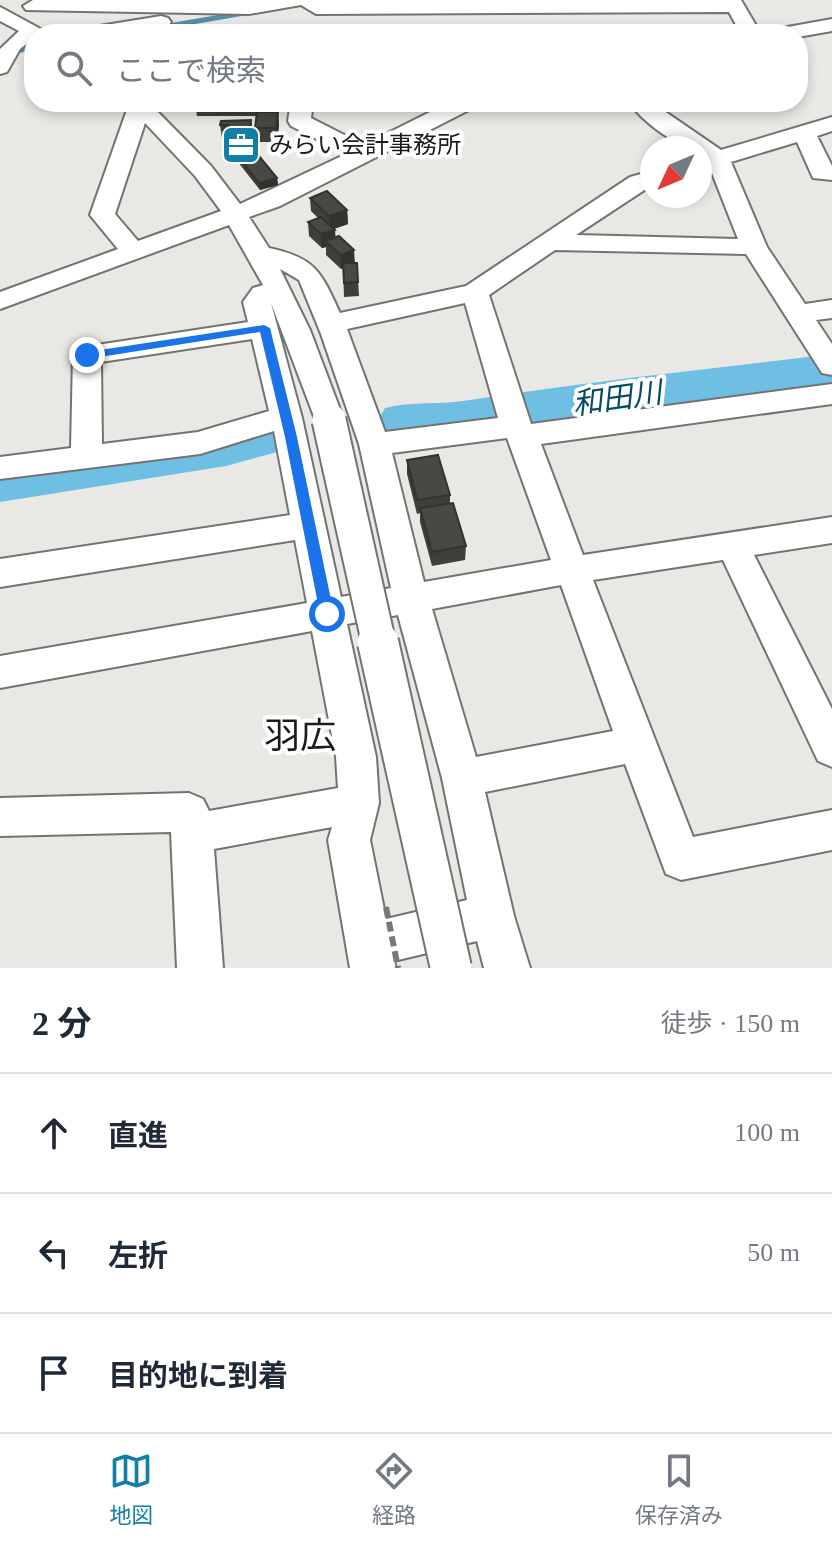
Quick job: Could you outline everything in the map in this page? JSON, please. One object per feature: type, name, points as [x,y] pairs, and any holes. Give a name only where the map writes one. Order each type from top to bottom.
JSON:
[{"type":"street","points":[[3,14],[35,3],[169,19]]},
{"type":"street","points":[[309,3],[311,24]]},
{"type":"street","points":[[142,24],[249,8],[309,3],[454,9],[594,9],[733,3],[745,24]]},
{"type":"street","points":[[3,14],[24,25]]},
{"type":"street","points":[[808,29],[832,25]]},
{"type":"street","points":[[6,54],[24,41]]},
{"type":"street","points":[[135,112],[102,215],[135,253]]},
{"type":"street","points":[[147,112],[176,140],[236,214],[279,288],[306,347],[329,420],[451,968]]},
{"type":"street","points":[[300,112],[299,121],[364,154]]},
{"type":"street","points":[[0,301],[271,201],[447,112]]},
{"type":"street","points":[[649,112],[678,136]]},
{"type":"street","points":[[712,160],[832,124]]},
{"type":"street","points":[[804,132],[828,180]]},
{"type":"street","points":[[712,167],[754,247],[829,361]]},
{"type":"street","points":[[330,324],[475,292],[640,181]]},
{"type":"street","points":[[546,242],[754,247]]},
{"type":"street","points":[[260,254],[283,259],[310,276],[374,444],[411,599],[462,778],[492,916],[507,968]]},
{"type":"street","points":[[279,288],[263,294],[257,302],[287,418],[356,757],[359,803],[349,840],[380,960],[492,916]]},
{"type":"street","points":[[475,292],[516,421],[681,860],[832,830]]},
{"type":"street","points":[[798,314],[832,309]]},
{"type":"street","points":[[86,457],[87,355],[264,328]]},
{"type":"street","points":[[374,444],[516,421],[832,394]]},
{"type":"street","points":[[0,468],[200,443],[255,424],[287,418]]},
{"type":"street","points":[[0,573],[308,525]]},
{"type":"street","points":[[0,672],[571,570],[832,530]]},
{"type":"street","points":[[733,546],[832,749]]},
{"type":"street","points":[[366,607],[384,684]]},
{"type":"street","points":[[462,778],[637,744]]},
{"type":"street","points":[[192,834],[359,803]]},
{"type":"street","points":[[0,817],[189,812],[200,968]]},
{"type":"path","points":[[380,960],[386,907]]},
{"type":"building","points":[[257,112],[278,112],[276,128],[255,128]]},
{"type":"building","points":[[251,120],[250,130],[228,131],[228,125],[220,125],[221,121]]},
{"type":"building","points":[[250,145],[277,178],[259,183],[233,150]]},
{"type":"building","points":[[327,191],[347,210],[329,216],[310,198]]},
{"type":"building","points":[[321,217],[335,230],[321,234],[308,222]]},
{"type":"building","points":[[339,236],[354,250],[341,255],[325,241]]},
{"type":"building","points":[[343,263],[357,263],[358,282],[344,283]]},
{"type":"building","points":[[438,455],[450,495],[417,500],[407,460]]},
{"type":"building","points":[[453,503],[466,546],[432,552],[420,508]]},
{"type":"waterway","points":[[180,24],[250,12]]},
{"type":"waterway","points":[[0,54],[24,49]]},
{"type":"waterway","name":"和田川","points":[[402,420],[443,421],[527,407],[832,369]]},
{"type":"waterway","name":"和田川","points":[[0,484],[226,449],[264,439]]},
{"type":"place","name":"みらい会計事務所","points":[[241,145]]},
{"type":"district","name":"羽広","points":[[300,736]]},
{"type":"route","points":[[87,355],[264,328],[291,437],[327,614]]}]
